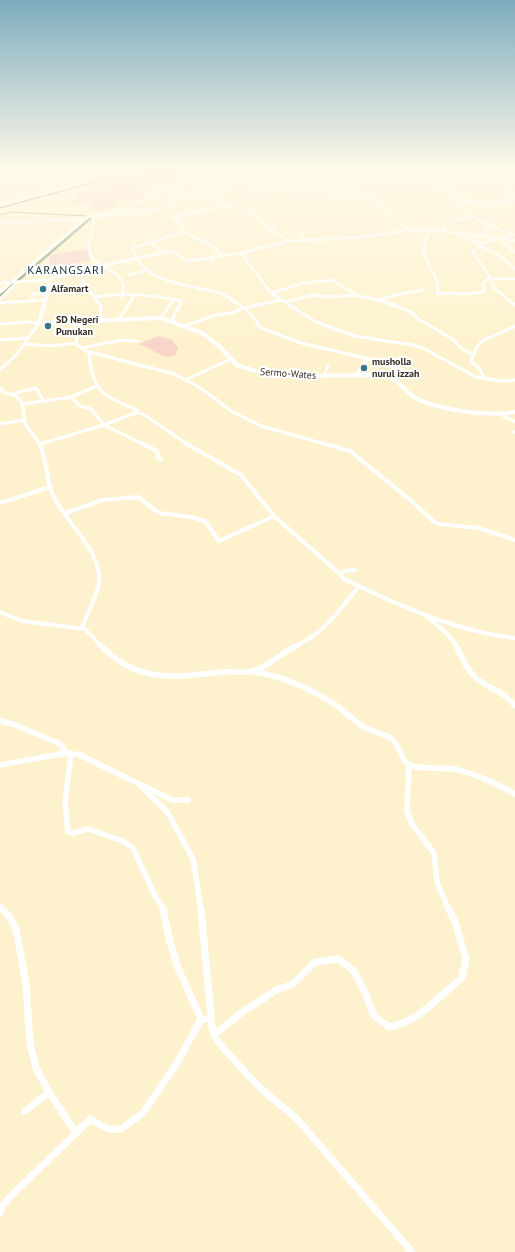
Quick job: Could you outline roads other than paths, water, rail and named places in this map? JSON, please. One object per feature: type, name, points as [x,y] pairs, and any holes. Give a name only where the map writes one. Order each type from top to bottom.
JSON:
[{"type":"main road","points":[[0,283],[48,281],[50,286],[39,323]]},
{"type":"main road","name":"Sermo-Wates","points":[[39,323],[161,318],[185,326],[202,334],[212,341],[241,368],[291,376],[356,374],[382,375],[398,379]]},
{"type":"main road","points":[[398,379],[408,392],[417,399],[464,410],[500,414],[515,412]]},
{"type":"street","points":[[0,292],[14,282],[75,227]]},
{"type":"street","points":[[94,227],[89,247],[93,260],[104,266],[122,280],[124,284],[122,297]]},
{"type":"street","points":[[183,232],[184,227]]},
{"type":"street","points":[[478,236],[492,227]]},
{"type":"street","points":[[494,227],[514,235]]},
{"type":"street","points":[[268,228],[271,231],[284,236],[289,241]]},
{"type":"street","points":[[48,281],[54,277],[136,257],[162,253],[173,252],[188,261],[241,253],[289,241],[361,237],[408,230],[444,231],[515,242]]},
{"type":"street","points":[[430,230],[424,248],[424,253],[428,267],[436,277],[438,284],[437,292],[486,294],[483,284],[486,280],[491,278],[501,280],[515,279]]},
{"type":"street","points":[[220,255],[218,251],[208,244],[183,232],[132,248],[139,262],[156,276],[175,284],[195,287],[230,297],[256,320],[259,327],[301,343],[392,365],[409,372],[398,379]]},
{"type":"street","points":[[301,233],[304,240]]},
{"type":"street","points":[[458,234],[502,257],[515,269]]},
{"type":"street","points":[[514,235],[484,242],[472,252],[491,278],[495,289],[515,305]]},
{"type":"street","points":[[502,239],[504,243],[515,252]]},
{"type":"street","points":[[152,242],[162,253]]},
{"type":"street","points":[[241,253],[271,293],[314,321],[366,340],[413,345],[423,348],[468,375],[476,378],[502,381],[515,380]]},
{"type":"street","points":[[211,257],[214,262]]},
{"type":"street","points":[[124,260],[129,264]]},
{"type":"street","points":[[50,268],[54,277]]},
{"type":"street","points":[[129,275],[148,270]]},
{"type":"street","points":[[77,272],[101,308],[100,320]]},
{"type":"street","points":[[271,293],[304,283],[332,280],[356,295],[379,300],[408,311],[420,320],[454,340],[461,348],[473,356]]},
{"type":"street","points":[[0,299],[14,282]]},
{"type":"street","points":[[379,300],[395,295],[424,290]]},
{"type":"street","points":[[95,297],[122,293],[136,293],[182,302],[171,321]]},
{"type":"street","points":[[119,319],[136,293]]},
{"type":"street","points":[[32,297],[33,294],[48,294]]},
{"type":"street","points":[[285,302],[313,295],[327,297],[356,295]]},
{"type":"street","points":[[0,303],[46,300]]},
{"type":"street","points":[[161,318],[173,300]]},
{"type":"street","points":[[185,326],[216,315],[281,300]]},
{"type":"street","points":[[74,321],[76,343],[89,353],[165,370],[187,379],[231,411],[261,426],[350,451],[439,524],[479,528],[515,540]]},
{"type":"street","points":[[0,324],[28,322],[39,323]]},
{"type":"street","points":[[0,370],[12,360],[39,323]]},
{"type":"street","points":[[485,380],[478,368],[471,362],[479,342],[486,337],[515,326]]},
{"type":"street","points":[[0,340],[28,338]]},
{"type":"street","points":[[81,348],[122,340],[138,340]]},
{"type":"street","points":[[25,344],[50,346],[76,343]]},
{"type":"street","points":[[89,353],[92,374],[97,386],[115,400],[137,410],[137,412],[144,414],[180,440],[241,475],[274,516],[344,579],[387,600],[424,615],[472,630],[515,638]]},
{"type":"street","points":[[187,379],[231,359]]},
{"type":"street","points":[[356,374],[369,359]]},
{"type":"street","points":[[324,376],[328,366]]},
{"type":"street","points":[[23,404],[71,397],[97,386]]},
{"type":"street","points":[[0,388],[1,393],[11,394],[18,397],[23,404],[24,420],[30,432],[40,444],[47,464],[50,487],[64,514],[87,545],[95,559],[99,571],[98,587],[82,628]]},
{"type":"street","points":[[11,394],[36,388],[43,400]]},
{"type":"street","points":[[71,397],[80,406],[87,406],[90,408],[104,424],[155,450],[159,455],[158,458],[161,459]]},
{"type":"street","points":[[40,444],[137,412]]},
{"type":"street","points":[[500,414],[515,422]]},
{"type":"street","points":[[0,424],[24,420]]},
{"type":"street","points":[[0,503],[50,487]]},
{"type":"street","points":[[64,514],[102,500],[138,497],[159,513],[191,517],[206,521],[219,541],[274,516]]},
{"type":"street","points":[[340,574],[343,571],[355,570]]},
{"type":"street","points":[[252,672],[267,666],[288,649],[301,644],[317,634],[332,619],[359,586]]},
{"type":"street","points":[[0,612],[22,621],[82,628],[115,658],[138,671],[150,675],[170,676],[226,672],[264,673],[309,691],[336,705],[364,726],[391,737],[399,746],[405,760],[414,767],[442,767],[468,772],[482,777],[515,794]]},
{"type":"street","points":[[424,615],[442,628],[453,640],[470,672],[480,681],[501,691],[515,706]]},
{"type":"street","points":[[0,721],[13,724],[58,743],[68,753],[65,806],[68,832],[73,833],[88,829],[123,841],[133,848],[155,896],[164,910],[170,942],[178,968],[201,1019]]},
{"type":"street","points":[[0,765],[68,753],[84,756],[172,800],[188,800]]},
{"type":"street","points":[[214,1034],[244,1011],[278,989],[292,985],[315,962],[338,959],[353,970],[364,990],[374,1016],[389,1027],[399,1025],[424,1012],[449,988],[462,978],[466,959],[455,922],[436,882],[434,853],[412,824],[407,810],[409,764]]},
{"type":"street","points":[[138,783],[168,813],[193,859],[203,923],[214,1034],[218,1042],[258,1086],[297,1119],[412,1252]]},
{"type":"street","points":[[0,906],[9,916],[16,929],[26,984],[30,1044],[36,1068],[49,1092],[76,1133]]},
{"type":"street","points":[[201,1019],[212,1019]]},
{"type":"street","points":[[0,1213],[3,1205],[12,1195],[90,1119],[108,1129],[121,1129],[143,1113],[177,1063],[201,1019]]},
{"type":"street","points":[[25,1111],[49,1092]]},
{"type":"waterway","points":[[8,289],[80,227]]},
{"type":"waterway","points":[[0,296],[10,288]]},
{"type":"place","name":"Alfamart","points":[[43,289]]},
{"type":"place","name":"SD Negeri Punukan","points":[[48,326]]},
{"type":"place","name":"musholla nurul izzah","points":[[364,368]]},
{"type":"district","name":"KARANGSARI","points":[[66,271]]}]
